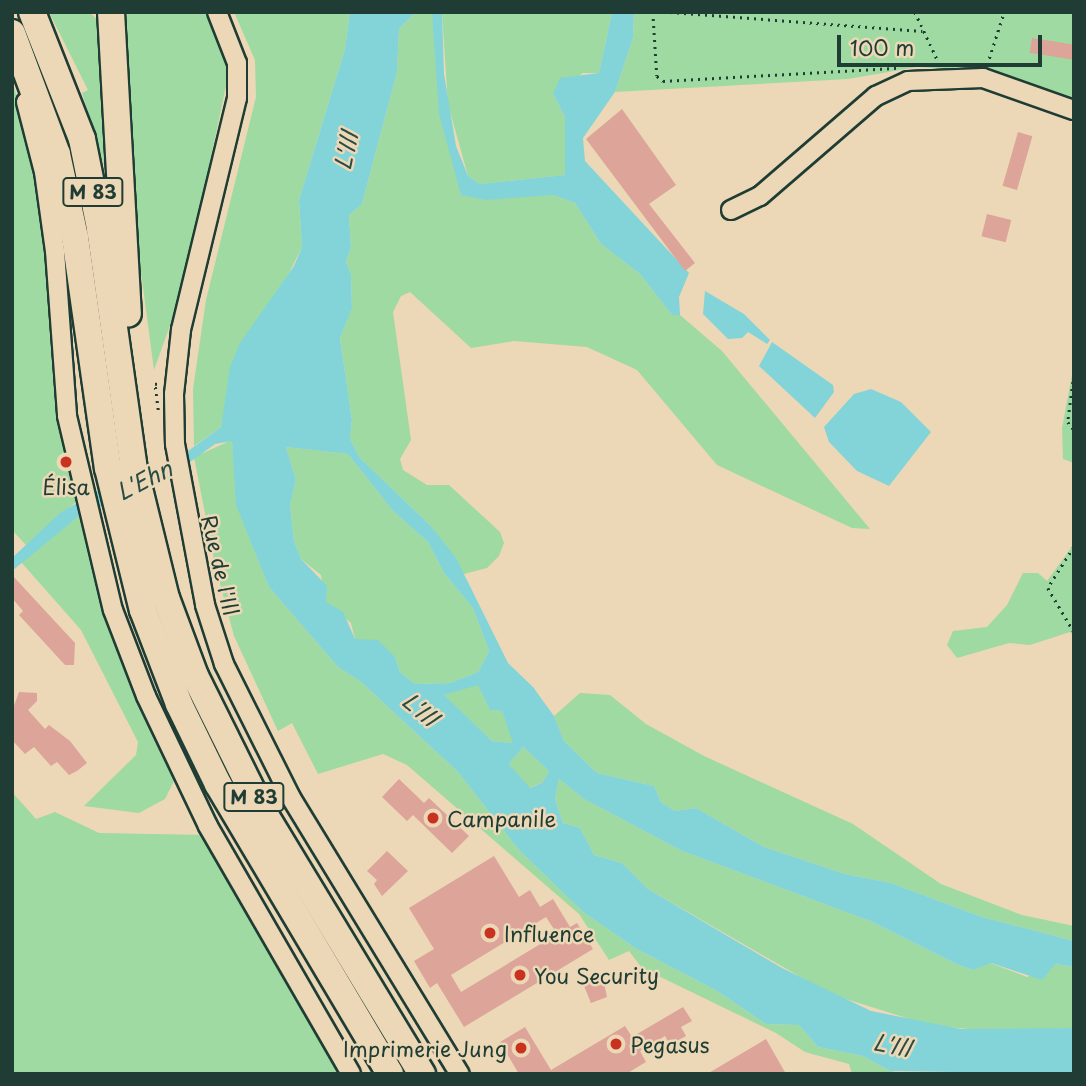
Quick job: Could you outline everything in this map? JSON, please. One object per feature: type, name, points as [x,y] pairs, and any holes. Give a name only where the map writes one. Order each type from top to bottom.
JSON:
[{"type":"highway","name":"M 83","points":[[32,12],[82,139],[100,228],[121,381],[120,466]]},
{"type":"highway","points":[[111,12],[131,351],[121,381]]},
{"type":"highway","name":"M 83","points":[[12,33],[28,68],[57,154],[130,514],[143,610],[179,704],[218,784],[314,950],[390,1074]]},
{"type":"highway","name":"M 83","points":[[130,514],[220,732],[291,863],[422,1069]]},
{"type":"highway","points":[[314,950],[313,971],[370,1074]]},
{"type":"street","name":"Rue de l'Ill","points":[[217,12],[237,63],[237,98],[181,330],[174,394],[175,444],[205,605],[224,664],[290,796],[460,1074]]},
{"type":"street","points":[[28,68],[24,93],[44,172],[67,416],[90,526],[113,610],[186,781],[351,1074]]},
{"type":"street","points":[[731,210],[760,196],[876,96],[908,81],[956,76],[983,78],[1074,110]]},
{"type":"path","points":[[653,12],[657,76],[663,81],[913,67]]},
{"type":"path","points":[[670,12],[922,31]]},
{"type":"path","points":[[915,12],[936,61],[956,76]]},
{"type":"path","points":[[983,78],[1004,12]]},
{"type":"path","points":[[927,66],[936,61]]},
{"type":"path","points":[[1074,375],[1068,422],[1074,430]]},
{"type":"path","points":[[1074,547],[1048,588],[1074,632]]},
{"type":"green space","points":[[49,12],[89,12],[100,22],[106,172],[82,93],[88,90]]},
{"type":"green space","points":[[127,12],[204,12],[218,33],[230,67],[183,289],[154,370],[125,152],[121,20]]},
{"type":"green space","points":[[234,12],[350,12],[345,49],[299,200],[302,247],[226,401],[221,427],[194,446],[193,389],[206,300],[256,97],[255,60]]},
{"type":"green space","points":[[416,12],[432,12],[461,194],[553,195],[575,203],[601,244],[640,274],[672,315],[680,315],[722,351],[870,529],[852,528],[717,465],[637,370],[587,347],[514,341],[471,348],[410,292],[401,296],[393,312],[411,440],[400,459],[403,470],[427,485],[449,485],[500,532],[504,543],[499,556],[487,568],[464,574],[430,525],[360,458],[350,439],[352,420],[340,338],[352,307],[351,274],[346,262],[351,247],[349,215],[362,204],[397,72],[399,29]]},
{"type":"green space","points":[[442,12],[612,12],[599,73],[583,73],[553,94],[565,117],[566,175],[480,184],[468,176],[448,104]]},
{"type":"green space","points":[[634,12],[1074,12],[1074,103],[975,71],[917,67],[848,79],[615,92],[633,38]]},
{"type":"green space","points":[[12,80],[32,150],[44,232],[56,406],[77,501],[26,545],[12,530]]},
{"type":"green space","points":[[1074,365],[1074,463],[1063,459],[1062,428]]},
{"type":"green space","points":[[232,440],[237,505],[269,587],[338,667],[360,681],[457,771],[519,850],[583,912],[635,948],[717,991],[766,1024],[799,1025],[818,1047],[863,1056],[890,1071],[908,1074],[852,1074],[849,1064],[805,1052],[776,1033],[642,968],[629,951],[609,960],[579,914],[407,765],[383,754],[318,774],[292,723],[278,731],[234,636],[215,565],[194,457]]},
{"type":"green space","points":[[286,447],[348,454],[393,511],[428,542],[444,573],[473,608],[489,651],[478,672],[450,683],[415,684],[400,672],[395,657],[355,639],[351,623],[325,602],[321,575],[301,559],[294,541],[290,505],[296,480]]},
{"type":"green space","points":[[79,516],[123,649],[177,775],[165,799],[139,813],[84,806],[136,755],[138,742],[81,630],[21,562]]},
{"type":"green space","points":[[1074,544],[1074,636],[1070,632],[1030,645],[1009,643],[957,658],[947,645],[953,631],[987,627],[1007,605],[1023,573],[1038,573],[1047,581]]},
{"type":"green space","points":[[478,684],[490,710],[502,711],[514,743],[492,741],[443,695]]},
{"type":"green space","points":[[580,693],[610,695],[646,724],[704,756],[853,824],[941,884],[1022,915],[1074,926],[1074,941],[982,917],[891,883],[845,874],[764,847],[696,808],[675,811],[661,802],[654,786],[597,773],[564,741],[554,716]]},
{"type":"green space","points":[[523,747],[549,771],[542,783],[529,788],[509,764]]},
{"type":"green space","points":[[559,779],[584,799],[682,851],[870,921],[956,964],[973,970],[990,963],[1027,977],[1055,964],[1074,967],[1074,1028],[988,1031],[929,1025],[830,994],[648,889],[622,863],[594,855],[580,828],[563,823],[555,799]]},
{"type":"green space","points":[[12,792],[36,819],[55,812],[99,833],[208,835],[348,1074],[12,1074]]},
{"type":"water","points":[[350,12],[416,12],[399,29],[397,72],[362,204],[349,215],[351,247],[346,262],[351,274],[352,308],[340,338],[352,420],[350,439],[360,458],[430,525],[456,558],[508,663],[533,687],[554,716],[564,741],[597,773],[654,786],[661,802],[675,811],[696,808],[764,847],[845,874],[891,883],[982,917],[1074,941],[1074,967],[1055,964],[1042,980],[991,963],[973,970],[956,964],[870,921],[682,851],[584,799],[559,779],[555,799],[563,823],[580,828],[594,855],[622,863],[648,889],[782,968],[871,1011],[961,1029],[1074,1028],[1074,1074],[890,1071],[863,1056],[818,1047],[799,1025],[766,1024],[717,991],[635,948],[583,912],[519,850],[457,771],[360,681],[338,667],[269,587],[236,505],[232,441],[215,444],[165,480],[79,516],[12,571],[12,558],[60,513],[97,491],[162,470],[221,427],[230,367],[240,343],[294,266],[302,247],[299,200],[345,49]],"holes":[[[286,447],[348,454],[393,511],[428,542],[444,573],[473,608],[489,651],[478,672],[450,683],[415,684],[400,672],[395,657],[378,640],[355,639],[343,612],[326,602],[327,586],[301,559],[294,541],[290,505],[296,480]],[[478,685],[490,710],[502,711],[513,743],[492,741],[444,695]],[[523,747],[549,771],[542,783],[530,788],[509,764]]]},
{"type":"water","points":[[432,12],[442,12],[444,74],[456,146],[468,176],[480,184],[565,175],[565,117],[553,94],[560,78],[599,73],[612,12],[634,12],[633,38],[615,92],[583,138],[585,161],[689,273],[679,297],[680,315],[672,315],[640,274],[601,244],[575,203],[553,195],[486,200],[461,195],[439,114]]},
{"type":"water","points":[[705,291],[744,314],[770,340],[767,344],[748,332],[742,338],[728,339],[703,314]]},
{"type":"water","points":[[772,342],[833,385],[834,392],[815,418],[759,366]]},
{"type":"water","points":[[871,389],[901,402],[931,432],[889,486],[857,471],[829,442],[824,427],[854,394]]},
{"type":"building","points":[[1032,38],[1074,45],[1072,60],[1030,53]]},
{"type":"building","points":[[622,109],[676,185],[649,204],[695,263],[685,271],[586,139]]},
{"type":"building","points":[[1018,132],[1032,136],[1017,190],[1003,186]]},
{"type":"building","points":[[987,214],[1011,220],[1006,242],[981,236]]},
{"type":"building","points":[[12,575],[75,643],[74,665],[65,665],[19,615],[23,611],[12,598]]},
{"type":"building","points":[[19,692],[37,693],[37,701],[28,710],[45,729],[49,725],[70,741],[87,763],[69,775],[57,762],[51,766],[34,747],[25,754],[12,740],[12,711]]},
{"type":"building","name":"Campanile","points":[[399,779],[424,803],[429,798],[469,836],[452,853],[413,815],[407,821],[382,797]]},
{"type":"building","points":[[387,851],[408,871],[382,896],[374,884],[377,880],[367,871]]},
{"type":"building","points":[[494,856],[519,897],[530,890],[540,907],[553,899],[570,927],[577,923],[593,949],[464,1027],[437,983],[430,988],[414,961],[434,949],[409,908]],"holes":[[[546,917],[557,934],[461,992],[451,975]]]},
{"type":"building","points":[[602,973],[607,997],[591,1003],[582,981]]},
{"type":"building","points":[[683,1007],[692,1021],[681,1027],[686,1036],[670,1045],[665,1036],[640,1051],[646,1062],[626,1074],[519,1074],[500,1042],[525,1027],[551,1070],[625,1026],[632,1037]]},
{"type":"building","points":[[766,1039],[786,1074],[707,1074]]},
{"type":"place","name":"Élisa","points":[[66,462]]},
{"type":"place","name":"Campanile","points":[[433,818]]},
{"type":"place","name":"Influence","points":[[490,933]]},
{"type":"place","name":"You Security","points":[[520,975]]},
{"type":"place","name":"Pegasus","points":[[616,1044]]},
{"type":"place","name":"Imprimerie Jung","points":[[521,1048]]},
{"type":"water label","name":"L'Ill","points":[[346,151]]},
{"type":"water label","name":"L'Ehn","points":[[144,480]]},
{"type":"water label","name":"L'Ill","points":[[420,709]]},
{"type":"water label","name":"L'Ill","points":[[892,1045]]}]
